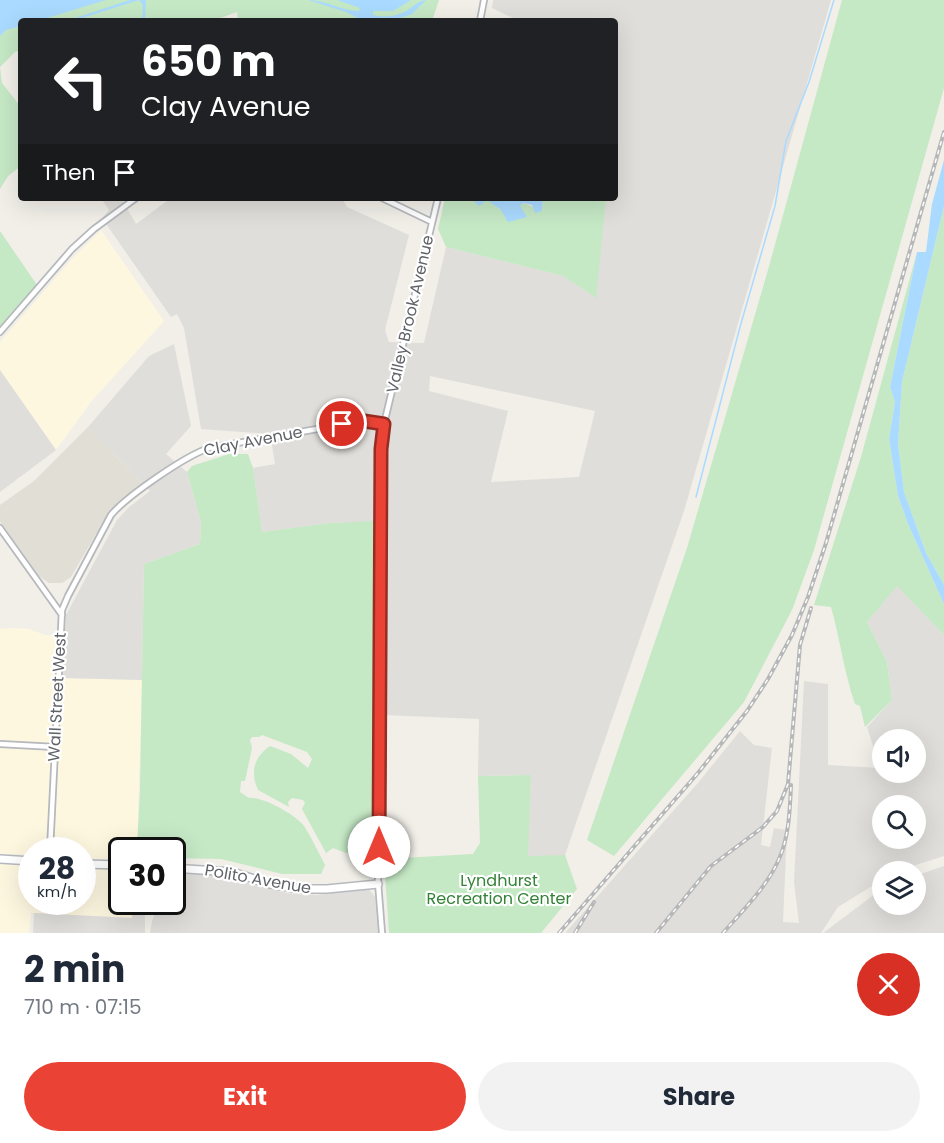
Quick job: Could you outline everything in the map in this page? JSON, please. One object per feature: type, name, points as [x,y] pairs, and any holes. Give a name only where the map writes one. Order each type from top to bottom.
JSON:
[{"type":"street","points":[[481,18],[484,0]]},
{"type":"street","points":[[0,332],[72,249],[94,229],[132,201]]},
{"type":"street","points":[[388,201],[432,222]]},
{"type":"street","name":"Valley Brook Avenue","points":[[382,933],[378,884],[381,449],[384,424],[437,201]]},
{"type":"street","name":"Clay Avenue","points":[[62,615],[68,596],[116,509],[191,455],[218,445],[357,422],[384,424]]},
{"type":"street","name":"Wall Street West","points":[[0,528],[62,615],[51,837]]},
{"type":"street","points":[[0,744],[54,747]]},
{"type":"street","points":[[0,860],[18,861]]},
{"type":"street","name":"Polito Avenue","points":[[186,869],[232,872],[270,884],[298,889],[327,890],[378,884]]},
{"type":"shaded area","points":[[493,0],[831,0],[684,511],[565,855],[527,857],[531,775],[478,776],[479,719],[384,715],[386,521],[330,523],[262,532],[253,468],[275,464],[270,434],[201,429],[184,328],[177,314],[171,317],[102,218],[109,210],[103,201],[123,201],[136,224],[167,201],[344,201],[347,207],[409,235],[385,330],[389,342],[424,343],[446,247],[563,276],[595,297],[605,201],[618,201],[618,18],[513,18],[492,8]],"holes":[[[430,376],[595,411],[579,477],[491,482],[508,411],[429,391]]]},
{"type":"shaded area","points":[[101,230],[164,321],[91,402],[56,450],[0,370],[0,342],[70,261]]},
{"type":"shaded area","points":[[174,344],[191,426],[166,454],[187,472],[201,522],[200,544],[144,564],[142,680],[62,678],[66,615],[117,520],[150,491],[88,427],[149,356]]},
{"type":"shaded area","points":[[0,370],[56,450],[0,492]]},
{"type":"shaded area","points":[[88,427],[142,483],[108,513],[71,577],[62,583],[49,583],[39,576],[0,521],[0,505],[34,481]]},
{"type":"shaded area","points":[[897,585],[944,635],[944,856],[926,862],[872,861],[872,886],[838,907],[821,933],[565,933],[697,784],[740,731],[754,745],[772,748],[761,845],[770,847],[774,828],[787,830],[783,922],[799,923],[794,882],[804,681],[828,684],[828,765],[872,768],[872,783],[926,783],[926,729],[872,729],[872,743],[867,727],[892,700],[887,662],[867,622]]},
{"type":"shaded area","points":[[0,629],[29,629],[45,635],[64,635],[62,678],[142,680],[137,837],[108,837],[108,860],[96,859],[96,837],[18,837],[18,855],[0,854]]},
{"type":"shaded area","points":[[0,864],[18,865],[18,915],[31,915],[29,933],[0,933]]},
{"type":"shaded area","points":[[944,866],[944,933],[823,933],[872,896],[872,915],[926,915],[926,872]]},
{"type":"shaded area","points":[[96,868],[108,868],[108,915],[133,915],[133,918],[72,915],[96,915]]},
{"type":"shaded area","points":[[186,873],[226,876],[286,893],[298,894],[317,895],[368,888],[375,897],[378,933],[150,933],[154,915],[186,915]]},
{"type":"shaded area","points":[[34,915],[132,918],[132,915],[145,915],[145,933],[33,933]]},
{"type":"green space","points":[[0,0],[439,0],[433,18],[238,18],[237,12],[220,18],[18,18],[18,51],[0,67]]},
{"type":"green space","points":[[842,0],[944,0],[944,88],[814,550],[792,610],[744,702],[614,856],[587,840],[687,548],[768,270]]},
{"type":"green space","points":[[0,67],[2,83],[18,103],[18,168],[8,176],[0,189]]},
{"type":"green space","points":[[444,201],[490,201],[501,210],[524,203],[542,211],[543,201],[606,201],[596,298],[563,276],[446,247],[438,229]]},
{"type":"green space","points":[[944,206],[944,585],[926,553],[904,492],[898,444],[902,382]]},
{"type":"green space","points":[[0,231],[37,285],[0,327]]},
{"type":"green space","points":[[917,252],[890,387],[895,402],[889,439],[898,496],[944,604],[944,635],[897,586],[867,622],[887,662],[892,700],[865,727],[860,706],[855,704],[851,692],[831,607],[814,605],[861,457]]},
{"type":"green space","points":[[229,454],[248,454],[253,468],[262,532],[330,523],[374,521],[373,851],[346,853],[333,848],[326,853],[302,809],[305,803],[303,800],[292,798],[288,802],[289,807],[258,790],[254,777],[255,765],[260,755],[270,746],[291,754],[308,768],[312,759],[307,752],[262,735],[252,737],[245,781],[241,781],[240,792],[249,798],[262,800],[278,807],[304,826],[325,865],[321,874],[282,874],[221,859],[186,858],[186,837],[138,837],[144,564],[200,544],[201,522],[187,472],[192,466]]},
{"type":"green space","name":"Lyndhurst Recreation Center","points":[[531,775],[528,856],[565,855],[577,889],[541,933],[389,933],[384,859],[473,854],[480,843],[478,776]]},
{"type":"water","points":[[0,0],[106,0],[47,18],[18,18],[18,27],[6,30],[0,36]]},
{"type":"water","points":[[130,0],[139,0],[82,18],[75,18]]},
{"type":"water","points":[[139,0],[146,0],[145,18],[142,18],[143,5]]},
{"type":"water","points":[[308,0],[359,11],[360,8],[337,0],[411,0],[393,11],[373,11],[373,15],[391,16],[400,14],[426,0],[412,14],[400,18],[357,18]]},
{"type":"water","points":[[944,160],[944,206],[902,382],[898,444],[904,492],[926,553],[944,585],[944,604],[898,496],[889,439],[895,402],[890,387],[917,252],[926,252],[932,204]]},
{"type":"water","points":[[475,201],[486,201],[479,206]]},
{"type":"water","points":[[488,201],[543,201],[542,211],[535,213],[532,205],[523,203],[520,206],[527,217],[508,222],[501,210]]},
{"type":"waterway","points":[[696,497],[740,327],[775,206],[786,141],[809,82],[834,0]]},
{"type":"railway","points":[[559,933],[698,773],[747,711],[792,635],[808,597],[826,543],[944,132]]},
{"type":"railway","points":[[656,933],[711,866],[763,827],[777,811],[788,784],[800,645],[811,608]]},
{"type":"railway","points":[[723,933],[761,889],[779,859],[787,832],[791,785]]},
{"type":"railway","points":[[575,933],[594,902]]},
{"type":"route","points":[[342,424],[364,421],[384,424],[381,449],[379,616],[379,847]]}]
